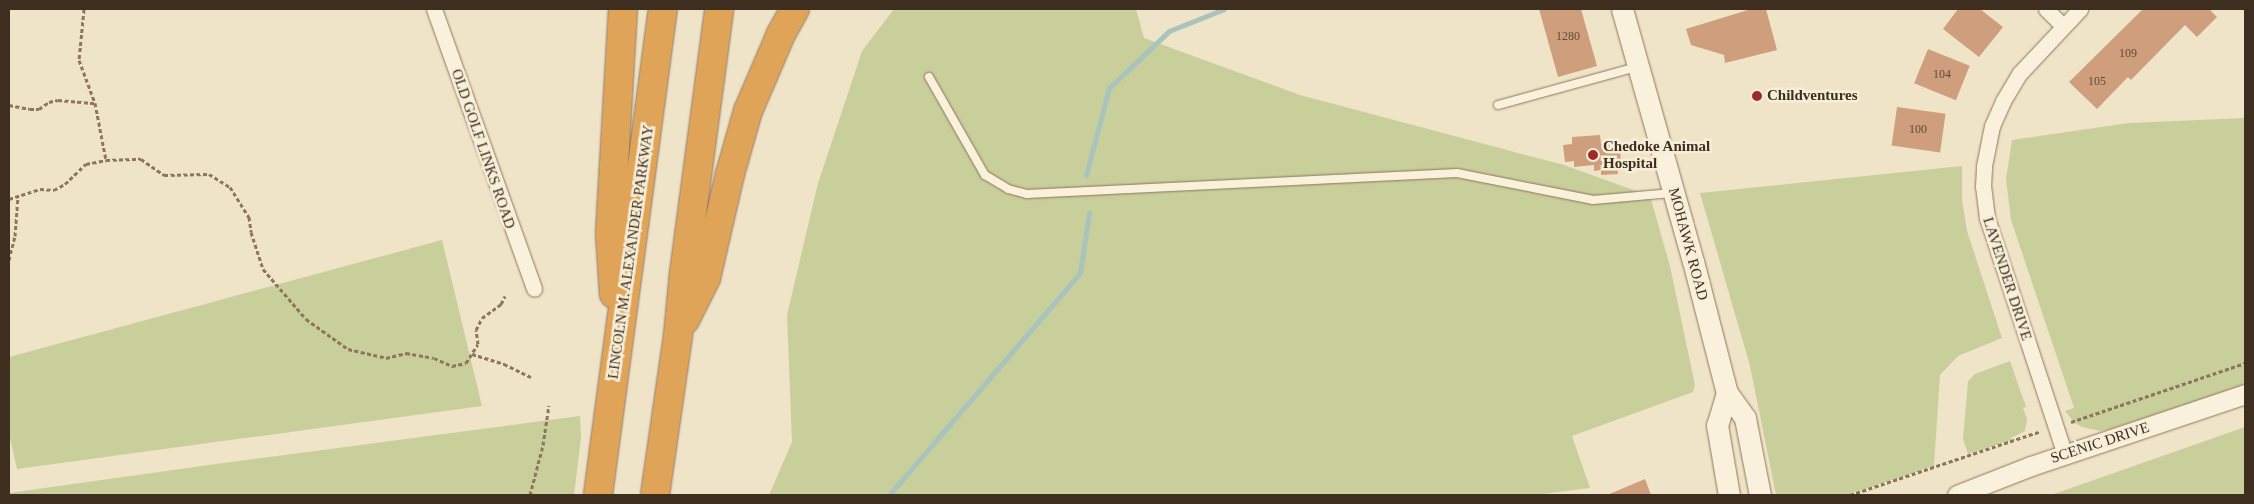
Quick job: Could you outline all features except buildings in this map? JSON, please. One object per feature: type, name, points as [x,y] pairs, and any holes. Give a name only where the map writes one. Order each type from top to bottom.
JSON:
[{"type":"highway","points":[[618,354],[610,233],[623,9]]},
{"type":"highway","name":"LINCOLN M. ALEXANDER PARKWAY","points":[[598,495],[664,9]]},
{"type":"highway","points":[[655,495],[678,335],[684,273],[719,9]]},
{"type":"highway","points":[[678,335],[706,278],[730,174],[748,111],[781,34],[795,9]]},
{"type":"main road","name":"MOHAWK ROAD","points":[[1622,9],[1675,193],[1727,393],[1745,418],[1760,495]]},
{"type":"main road","points":[[1727,393],[1717,425],[1730,495]]},
{"type":"street","name":"OLD GOLF LINKS ROAD","points":[[434,9],[534,289]]},
{"type":"street","points":[[2046,9],[2063,26]]},
{"type":"street","name":"LAVENDER DRIVE","points":[[2066,455],[1998,255],[1987,218],[1983,187],[1985,155],[1999,109],[2020,73],[2080,9]]},
{"type":"street","name":"SCENIC DRIVE","points":[[1957,495],[2066,455],[2245,394]]},
{"type":"lane","points":[[1498,104],[1638,66]]},
{"type":"lane","points":[[929,77],[985,175],[1008,189],[1027,194],[1457,173],[1593,200],[1675,193]]},
{"type":"path","points":[[84,9],[79,60],[95,103],[106,160]]},
{"type":"path","points":[[9,105],[39,109],[49,102],[58,100],[95,103]]},
{"type":"path","points":[[9,199],[40,189],[54,190],[65,184],[86,164],[106,160],[141,159],[164,175],[209,174],[230,187],[249,217],[251,232],[263,269],[306,319],[348,349],[386,358],[406,353],[426,355],[452,366],[466,363],[478,344],[476,330],[482,318],[501,304],[505,296]]},
{"type":"path","points":[[9,260],[15,236],[18,196]]},
{"type":"path","points":[[471,354],[504,364],[530,377]]},
{"type":"path","points":[[2076,420],[2245,363]]},
{"type":"path","points":[[530,495],[543,445],[549,405]]},
{"type":"path","points":[[1850,495],[2036,433]]},
{"type":"green space","points":[[894,9],[1136,9],[1144,38],[1300,95],[1564,165],[1650,196],[1670,266],[1695,385],[1693,392],[1572,436],[1590,488],[1535,495],[769,495],[792,442],[787,315],[818,183],[862,51]]},
{"type":"green space","points":[[2245,118],[2245,386],[2111,429],[2100,431],[2082,427],[2075,423],[2065,411],[2074,408],[2011,220],[2006,179],[2012,140],[2129,123]]},
{"type":"green space","points":[[1962,166],[1962,200],[1967,231],[2002,338],[1958,356],[1940,375],[1934,466],[1846,495],[1776,495],[1750,366],[1700,193]]},
{"type":"green space","points":[[442,240],[482,406],[17,469],[9,434],[9,357]]},
{"type":"green space","points":[[2010,361],[2026,407],[2023,408],[2027,419],[2025,431],[2011,438],[2011,440],[1968,454],[1963,439],[1968,381],[1975,374]]},
{"type":"green space","points":[[580,416],[581,438],[574,495],[9,495],[9,493],[216,464]]},
{"type":"green space","points":[[2245,427],[2245,495],[2051,495]]},
{"type":"waterway","points":[[1086,175],[1109,88],[1169,31],[1224,9]]},
{"type":"waterway","points":[[889,495],[1080,273],[1089,213]]},
{"type":"place","name":"Childventures","points":[[1757,96]]},
{"type":"place","name":"Chedoke Animal Hospital","points":[[1593,155]]}]
